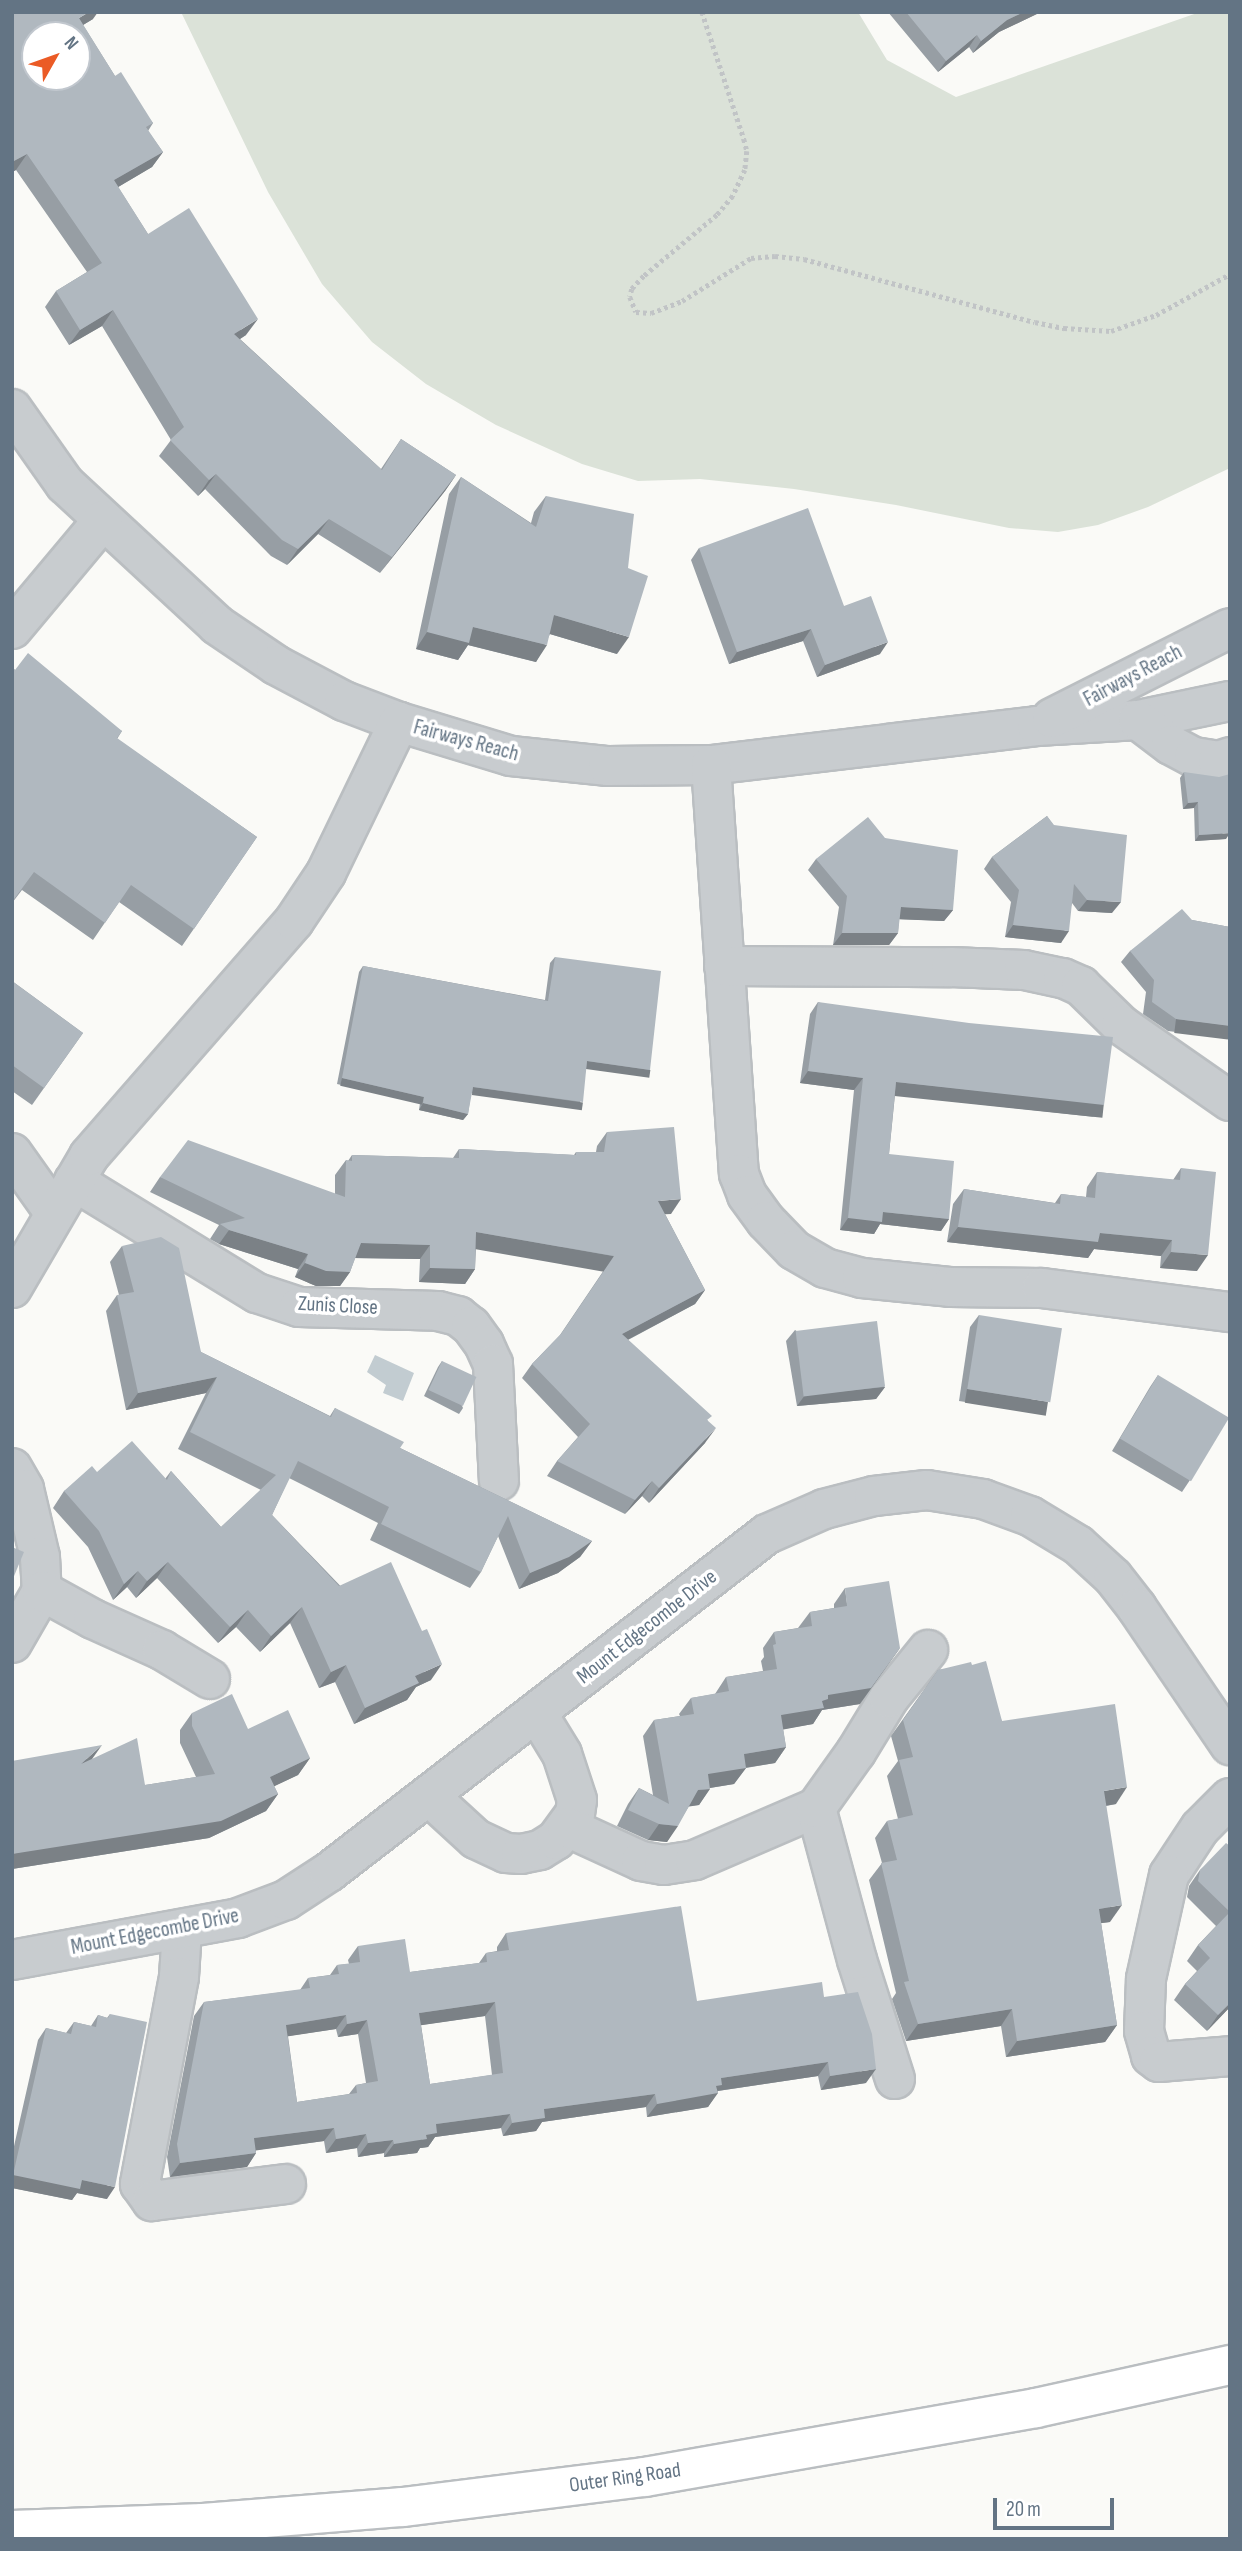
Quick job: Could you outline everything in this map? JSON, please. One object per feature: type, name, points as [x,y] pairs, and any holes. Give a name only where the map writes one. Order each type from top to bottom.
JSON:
[{"type":"highway","name":"Outer Ring Road","points":[[12,2530],[203,2523],[403,2507],[645,2477],[1036,2408],[1230,2365]]},
{"type":"street","name":"Fairways Reach","points":[[12,409],[65,484],[217,625],[276,665],[344,701],[399,722],[510,756],[608,766],[711,765],[1037,726],[1138,720],[1230,701]]},
{"type":"street","points":[[12,629],[103,520]]},
{"type":"street","name":"Fairways Reach","points":[[1037,726],[1230,628]]},
{"type":"street","points":[[1138,720],[1171,745],[1194,757],[1218,761],[1230,757]]},
{"type":"street","points":[[12,1288],[89,1156],[294,921],[326,873],[399,722]]},
{"type":"street","points":[[711,765],[740,1174],[747,1195],[766,1221],[794,1250],[825,1268],[862,1278],[950,1287],[1042,1289],[1230,1312]]},
{"type":"street","points":[[724,966],[951,967],[1024,970],[1063,978],[1081,986],[1121,1026],[1230,1101]]},
{"type":"street","points":[[12,1153],[64,1196]]},
{"type":"street","name":"Zunis Close","points":[[64,1196],[257,1293],[299,1307],[438,1311],[458,1316],[471,1326],[484,1344],[493,1364],[499,1481]]},
{"type":"street","points":[[12,1468],[24,1489],[40,1557],[42,1591],[12,1643]]},
{"type":"street","name":"Mount Edgecombe Drive","points":[[12,1960],[238,1919],[286,1900],[329,1872],[429,1796],[767,1534],[824,1509],[874,1496],[927,1490],[983,1499],[1030,1516],[1078,1545],[1113,1577],[1137,1608],[1230,1745]]},
{"type":"street","points":[[42,1591],[93,1619],[162,1650],[210,1679]]},
{"type":"street","points":[[567,1827],[641,1861],[664,1865],[695,1860],[816,1808],[856,1752],[889,1698],[928,1650]]},
{"type":"street","points":[[429,1796],[476,1839],[506,1853],[521,1854],[540,1850],[567,1827],[575,1814],[577,1800],[562,1754],[537,1713]]},
{"type":"street","points":[[1230,1798],[1200,1828],[1169,1875],[1146,1979],[1144,2031],[1151,2056],[1159,2062],[1230,2056]]},
{"type":"street","points":[[816,1808],[857,1960],[895,2079]]},
{"type":"street","points":[[182,1929],[178,1977],[140,2184],[152,2201],[286,2184]]},
{"type":"path","points":[[702,12],[740,123],[747,151],[745,170],[733,196],[718,215],[632,289],[630,297],[636,312],[651,313],[682,301],[751,258],[775,256],[804,258],[1035,322],[1064,328],[1111,331],[1156,315],[1230,274]]},
{"type":"shaded area","points":[[181,12],[858,12],[887,60],[956,97],[1200,12],[1230,12],[1230,468],[1148,507],[1098,525],[1058,532],[1009,528],[896,505],[794,489],[700,479],[638,481],[582,464],[496,425],[426,384],[372,342],[322,284],[268,192]]},
{"type":"shaded area","points":[[375,1355],[414,1373],[403,1401],[383,1393],[386,1385],[367,1372]]},
{"type":"building","points":[[12,12],[89,12],[79,18],[81,21],[21,21],[21,91],[91,91],[91,37],[115,76],[121,72],[153,123],[146,127],[163,152],[114,180],[148,234],[189,208],[258,319],[234,334],[382,470],[401,439],[456,475],[392,557],[329,519],[298,549],[282,540],[216,474],[209,480],[170,440],[184,427],[113,310],[80,330],[56,291],[102,263],[27,154],[12,162]]},
{"type":"building","points":[[906,12],[1024,12],[1007,20],[981,41],[977,35],[946,61]]},
{"type":"building","points":[[461,477],[536,527],[546,496],[634,514],[628,568],[648,576],[629,637],[554,615],[547,645],[473,627],[469,643],[427,632]]},
{"type":"building","points":[[808,508],[844,606],[871,596],[888,642],[825,665],[811,629],[737,652],[699,548]]},
{"type":"building","points":[[28,653],[122,731],[117,738],[257,837],[194,929],[131,885],[105,923],[34,872],[12,902],[12,667],[15,670]]},
{"type":"building","points":[[1184,772],[1219,777],[1230,774],[1230,833],[1199,835],[1198,802],[1188,803]]},
{"type":"building","points":[[1047,816],[1054,825],[1127,835],[1121,902],[1087,900],[1074,884],[1069,931],[1013,925],[1019,890],[992,857]]},
{"type":"building","points":[[868,817],[885,838],[958,850],[953,910],[901,907],[898,933],[842,933],[847,896],[816,859]]},
{"type":"building","points":[[1182,909],[1192,920],[1230,927],[1230,1026],[1176,1019],[1152,1002],[1154,980],[1130,951]]},
{"type":"building","points":[[555,957],[661,971],[650,1070],[587,1061],[583,1102],[473,1087],[468,1114],[423,1103],[424,1097],[342,1078],[363,966],[548,1001]]},
{"type":"building","points":[[12,981],[83,1033],[44,1088],[12,1065]]},
{"type":"building","points":[[818,1002],[969,1023],[1113,1037],[1104,1105],[896,1082],[889,1154],[954,1161],[949,1219],[883,1212],[882,1222],[848,1218],[863,1078],[808,1071]]},
{"type":"building","points":[[674,1127],[681,1199],[658,1201],[705,1290],[622,1334],[712,1416],[707,1420],[716,1428],[659,1488],[652,1481],[635,1500],[557,1461],[590,1424],[532,1364],[561,1334],[614,1256],[476,1232],[475,1269],[430,1268],[430,1245],[361,1243],[350,1272],[326,1271],[305,1263],[308,1254],[229,1230],[220,1224],[245,1218],[160,1177],[188,1140],[345,1197],[346,1160],[352,1161],[352,1155],[459,1158],[459,1149],[576,1155],[576,1152],[604,1152],[607,1132]]},
{"type":"building","points":[[1181,1168],[1216,1172],[1208,1255],[1171,1252],[1172,1240],[1100,1233],[1098,1242],[958,1227],[964,1189],[1060,1204],[1061,1194],[1095,1198],[1097,1172],[1180,1180]]},
{"type":"building","points":[[161,1237],[179,1248],[201,1352],[331,1417],[335,1408],[404,1442],[400,1448],[592,1541],[569,1557],[530,1573],[508,1516],[481,1572],[381,1524],[389,1507],[298,1461],[272,1515],[339,1586],[391,1562],[422,1631],[427,1629],[442,1664],[415,1676],[419,1683],[365,1708],[346,1665],[331,1672],[302,1607],[271,1636],[248,1610],[230,1627],[168,1562],[147,1581],[138,1571],[124,1584],[99,1531],[64,1491],[92,1466],[97,1472],[132,1441],[167,1480],[171,1471],[221,1527],[276,1475],[190,1432],[217,1377],[138,1393],[117,1295],[134,1292],[122,1246]]},
{"type":"building","points":[[979,1315],[1062,1328],[1050,1402],[967,1389]]},
{"type":"building","points":[[877,1321],[885,1387],[804,1397],[796,1331]]},
{"type":"building","points":[[442,1361],[476,1377],[463,1406],[428,1390]]},
{"type":"building","points":[[1158,1375],[1229,1418],[1191,1481],[1120,1438]]},
{"type":"building","points":[[12,1547],[24,1552],[12,1581]]},
{"type":"building","points":[[889,1581],[900,1648],[871,1688],[828,1695],[828,1699],[822,1701],[824,1708],[781,1715],[786,1747],[744,1754],[746,1768],[708,1774],[710,1789],[698,1790],[678,1826],[659,1824],[628,1810],[639,1788],[669,1804],[654,1720],[694,1714],[691,1698],[729,1691],[726,1677],[777,1669],[774,1632],[812,1626],[810,1612],[847,1606],[845,1588]]},
{"type":"building","points":[[986,1661],[1002,1721],[1115,1704],[1127,1787],[1104,1791],[1122,1905],[1099,1909],[1117,2025],[1017,2041],[1012,2009],[918,2024],[904,1982],[909,1981],[881,1863],[897,1860],[887,1821],[913,1815],[899,1760],[913,1757],[903,1720],[938,1670]]},
{"type":"building","points":[[232,1694],[248,1729],[288,1710],[310,1758],[270,1777],[278,1794],[221,1821],[12,1854],[12,1761],[102,1745],[81,1764],[137,1738],[145,1785],[215,1774],[192,1726],[192,1713]]},
{"type":"building","points":[[1226,1843],[1230,1846],[1230,1912],[1198,1881],[1200,1870]]},
{"type":"building","points":[[681,1906],[697,2001],[822,1982],[824,1997],[858,1992],[872,2034],[876,2069],[830,2076],[828,2062],[721,2078],[722,2085],[716,2086],[718,2093],[657,2104],[655,2094],[544,2109],[545,2118],[512,2123],[510,2114],[436,2124],[437,2133],[426,2135],[427,2139],[394,2144],[393,2140],[368,2143],[366,2134],[336,2139],[334,2128],[254,2138],[256,2153],[180,2163],[177,2144],[204,2002],[310,1988],[308,1978],[339,1974],[337,1965],[360,1962],[358,1946],[405,1939],[410,1972],[487,1962],[486,1953],[509,1950],[506,1933]],"holes":[[[495,2002],[503,2073],[430,2084],[419,2013]],[[346,2015],[347,2024],[367,2020],[378,2081],[356,2085],[357,2093],[297,2102],[286,2025]]]},
{"type":"building","points":[[1230,1912],[1230,2003],[1218,2015],[1185,1984],[1210,1958],[1198,1945]]},
{"type":"building","points":[[110,2014],[147,2022],[115,2187],[82,2180],[80,2189],[13,2175],[46,2028],[71,2034],[74,2022],[96,2027],[98,2015],[108,2018]]}]
